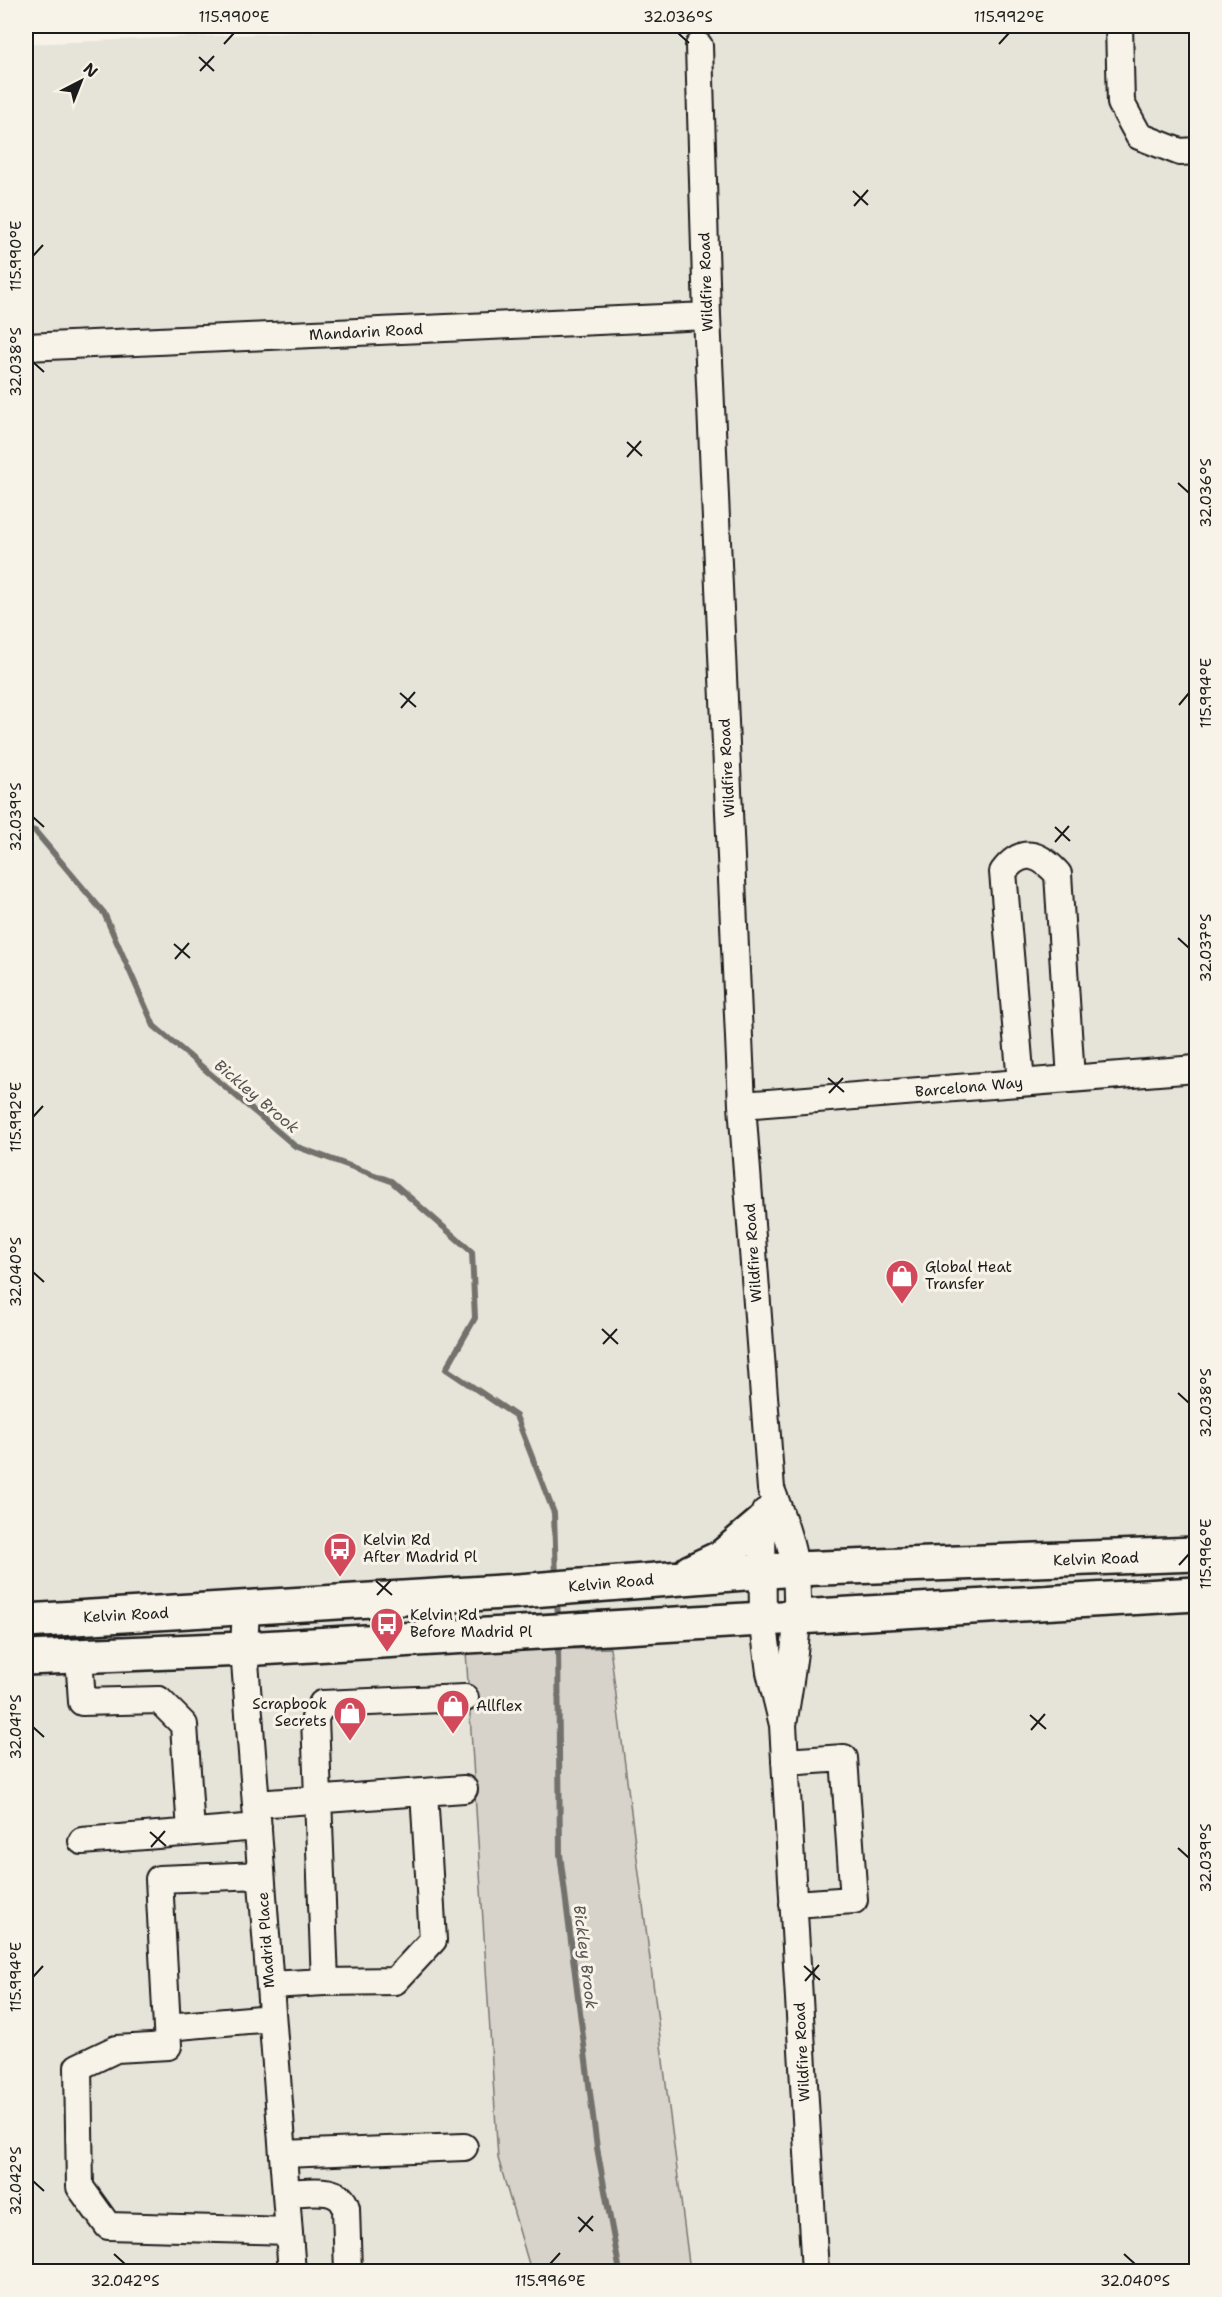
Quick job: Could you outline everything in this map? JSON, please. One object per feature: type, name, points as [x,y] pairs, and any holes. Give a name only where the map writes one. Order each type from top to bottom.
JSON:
[{"type":"main road","points":[[678,1578],[722,1557],[762,1523]]},
{"type":"main road","name":"Kelvin Road","points":[[26,1621],[519,1591],[795,1569],[1197,1554]]},
{"type":"main road","points":[[26,1658],[244,1649],[1197,1594]]},
{"type":"street","points":[[1119,26],[1121,103],[1138,136],[1180,152],[1197,151]]},
{"type":"street","name":"Wildfire Road","points":[[699,46],[707,316],[742,1105],[771,1489],[786,1527],[795,1569],[796,1616],[792,1669],[783,1725]]},
{"type":"street","name":"Mandarin Road","points":[[26,347],[707,316]]},
{"type":"street","points":[[1021,1083],[1003,872],[1012,860],[1027,855],[1045,860],[1058,874],[1071,1079]]},
{"type":"street","name":"Barcelona Way","points":[[742,1105],[1197,1069]]},
{"type":"street","name":"Wildfire Road","points":[[771,1489],[762,1523],[763,1618],[770,1672],[783,1725],[815,2271]]},
{"type":"street","name":"Madrid Place","points":[[246,1608],[244,1649],[291,2271]]},
{"type":"street","points":[[80,1656],[82,1702],[159,1700],[184,1725],[191,1832]]},
{"type":"street","points":[[325,1982],[315,1718],[322,1704],[465,1698]]},
{"type":"street","points":[[785,1762],[844,1758],[854,1900],[794,1904]]},
{"type":"street","points":[[82,1841],[191,1832],[318,1799],[464,1789]]},
{"type":"street","points":[[270,1985],[395,1981],[433,1940],[424,1792]]},
{"type":"street","points":[[261,1875],[159,1879],[168,2046],[116,2049],[78,2067],[80,2187],[108,2226],[288,2231]]},
{"type":"street","points":[[167,2027],[272,2018]]},
{"type":"street","points":[[283,2154],[464,2147]]},
{"type":"street","points":[[286,2193],[332,2193],[342,2198],[346,2208],[348,2271]]},
{"type":"shaded area","points":[[442,26],[1196,26],[1196,2271],[690,2271],[610,1648],[466,1651],[498,2158],[531,2271],[26,2271],[26,44]]},
{"type":"shaded area","points":[[610,1648],[690,2271],[531,2271],[498,2158],[466,1651]]},
{"type":"waterway","name":"Bickley Brook","points":[[26,828],[35,831],[104,913],[154,1026],[295,1146],[391,1181],[472,1252],[475,1318],[446,1369],[516,1416],[554,1513],[556,1579]]},
{"type":"waterway","name":"Bickley Brook","points":[[557,1598],[558,1619]]},
{"type":"waterway","name":"Bickley Brook","points":[[558,1643],[560,1854],[597,2148],[620,2272]]},
{"type":"place","name":"Global Heat Transfer","points":[[902,1305]]},
{"type":"place","name":"Kelvin Rd After Madrid Pl","points":[[340,1578]]},
{"type":"place","name":"Kelvin Rd Before Madrid Pl","points":[[387,1653]]},
{"type":"place","name":"Allflex","points":[[453,1735]]},
{"type":"place","name":"Scrapbook Secrets","points":[[350,1742]]}]
